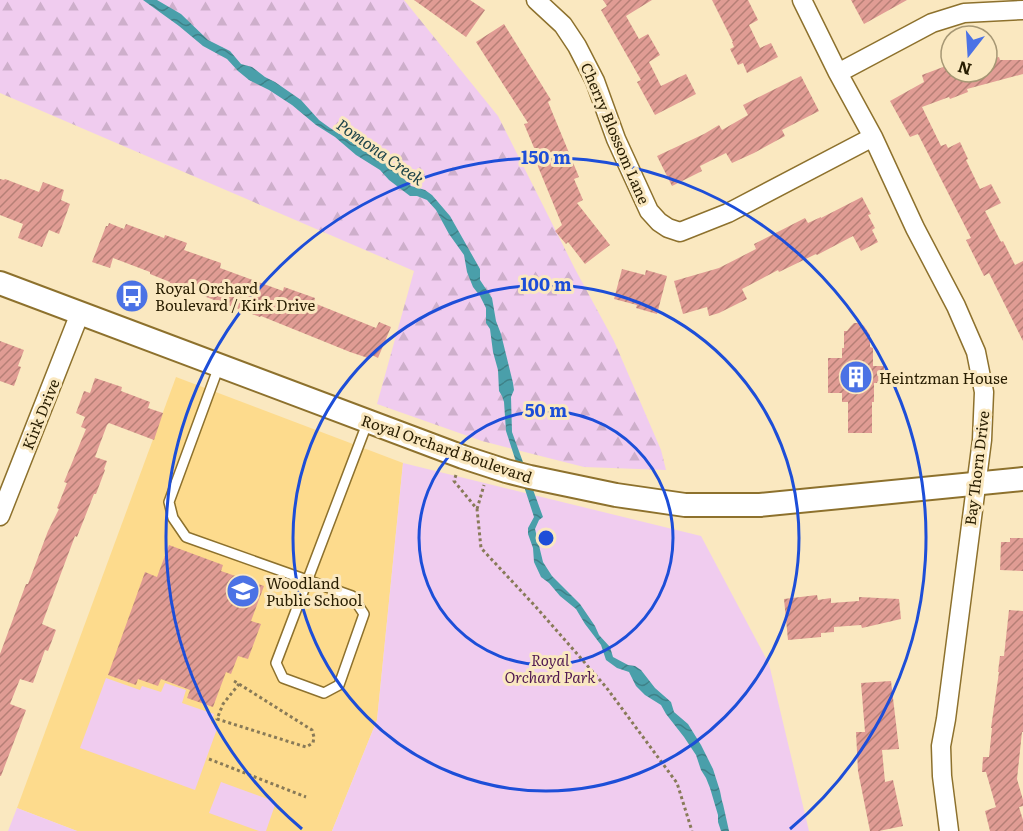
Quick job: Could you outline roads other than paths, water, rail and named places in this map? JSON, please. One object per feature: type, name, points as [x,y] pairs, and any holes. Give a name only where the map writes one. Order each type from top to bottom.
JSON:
[{"type":"street","name":"Cherry Blossom Lane","points":[[536,0],[563,25],[578,46],[596,81],[616,139],[649,211],[668,228],[680,231],[728,213],[873,137]]},
{"type":"street","name":"Bay Thorn Drive","points":[[802,0],[873,137],[915,228],[957,306],[976,352],[984,392],[982,440],[941,746],[942,776],[949,831]]},
{"type":"street","points":[[838,73],[932,23],[964,13],[1023,10]]},
{"type":"street","name":"Royal Orchard Boulevard","points":[[0,283],[463,457],[531,477],[616,495],[685,505],[760,505],[1023,479]]},
{"type":"street","name":"Kirk Drive","points":[[0,516],[80,313]]},
{"type":"lane","points":[[219,366],[169,502],[173,518],[186,537],[308,580],[352,596],[364,614],[339,685],[324,693],[283,678],[276,663],[308,580],[368,421]]},
{"type":"water","points":[[143,0],[157,0],[181,14],[208,40],[230,51],[241,64],[252,67],[301,100],[319,120],[330,128],[375,158],[395,167],[411,186],[425,190],[432,195],[450,216],[480,269],[480,280],[492,298],[513,383],[512,432],[543,517],[535,529],[543,562],[552,576],[580,604],[599,635],[610,647],[613,657],[641,670],[655,688],[671,702],[674,712],[688,724],[713,769],[729,831],[721,831],[710,788],[696,755],[661,705],[636,686],[629,672],[617,668],[606,660],[601,645],[576,609],[541,577],[534,562],[533,548],[528,534],[528,528],[534,517],[506,431],[504,402],[499,391],[498,370],[490,329],[486,323],[486,308],[473,287],[464,255],[436,210],[427,200],[410,196],[380,170],[356,155],[292,105],[249,80],[227,59],[203,46]]},
{"type":"place","name":"Royal Orchard Boulevard / Kirk Drive","points":[[132,296]]},
{"type":"place","name":"Heintzman House","points":[[856,377]]},
{"type":"place","name":"Woodland Public School","points":[[243,591]]},
{"type":"water label","name":"Pomona Creek","points":[[381,151]]},
{"type":"park label","name":"Royal Orchard Park","points":[[550,668]]}]
